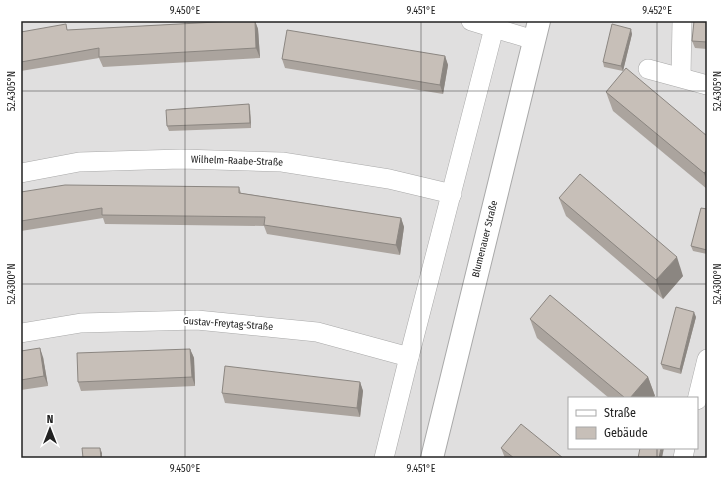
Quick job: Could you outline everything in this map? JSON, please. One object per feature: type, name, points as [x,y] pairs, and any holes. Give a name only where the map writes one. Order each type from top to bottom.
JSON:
[{"type":"street","points":[[471,21],[494,28],[536,31]]},
{"type":"street","points":[[681,77],[682,21]]},
{"type":"street","points":[[384,458],[494,28]]},
{"type":"street","name":"Blumenauer Straße","points":[[432,458],[536,31]]},
{"type":"street","points":[[648,68],[707,85]]},
{"type":"street","name":"Wilhelm-Raabe-Straße","points":[[21,173],[80,162],[180,158],[282,162],[388,179],[452,194]]},
{"type":"street","name":"Gustav-Freytag-Straße","points":[[21,333],[81,323],[197,320],[317,332],[409,357]]},
{"type":"street","points":[[698,397],[707,359]]},
{"type":"shaded area","points":[[21,21],[707,21],[707,458],[21,458]]},
{"type":"building","points":[[255,21],[256,48],[99,57],[99,48],[21,62],[21,32],[66,24],[67,30]]},
{"type":"building","points":[[694,21],[707,22],[707,42],[692,41]]},
{"type":"building","points":[[612,24],[631,29],[621,66],[603,62]]},
{"type":"building","points":[[287,30],[445,56],[440,85],[282,59]]},
{"type":"building","points":[[626,68],[707,136],[707,170],[704,173],[606,92]]},
{"type":"building","points":[[249,104],[250,123],[167,126],[166,110]]},
{"type":"building","points":[[580,174],[677,257],[656,280],[559,198]]},
{"type":"building","points":[[65,185],[239,187],[239,193],[401,218],[396,245],[264,225],[265,217],[102,215],[102,208],[21,221],[21,192]]},
{"type":"building","points":[[701,208],[707,209],[707,250],[691,246]]},
{"type":"building","points":[[550,295],[648,377],[631,397],[624,397],[530,319]]},
{"type":"building","points":[[676,307],[694,312],[680,369],[661,364]]},
{"type":"building","points":[[40,348],[44,376],[21,380],[21,351]]},
{"type":"building","points":[[190,349],[192,377],[78,382],[77,353]]},
{"type":"building","points":[[225,366],[360,382],[357,408],[222,393]]},
{"type":"building","points":[[521,424],[563,458],[514,458],[501,448]]},
{"type":"building","points":[[82,448],[100,448],[101,458],[83,458]]},
{"type":"building","points":[[640,449],[661,449],[659,458],[638,458]]}]
